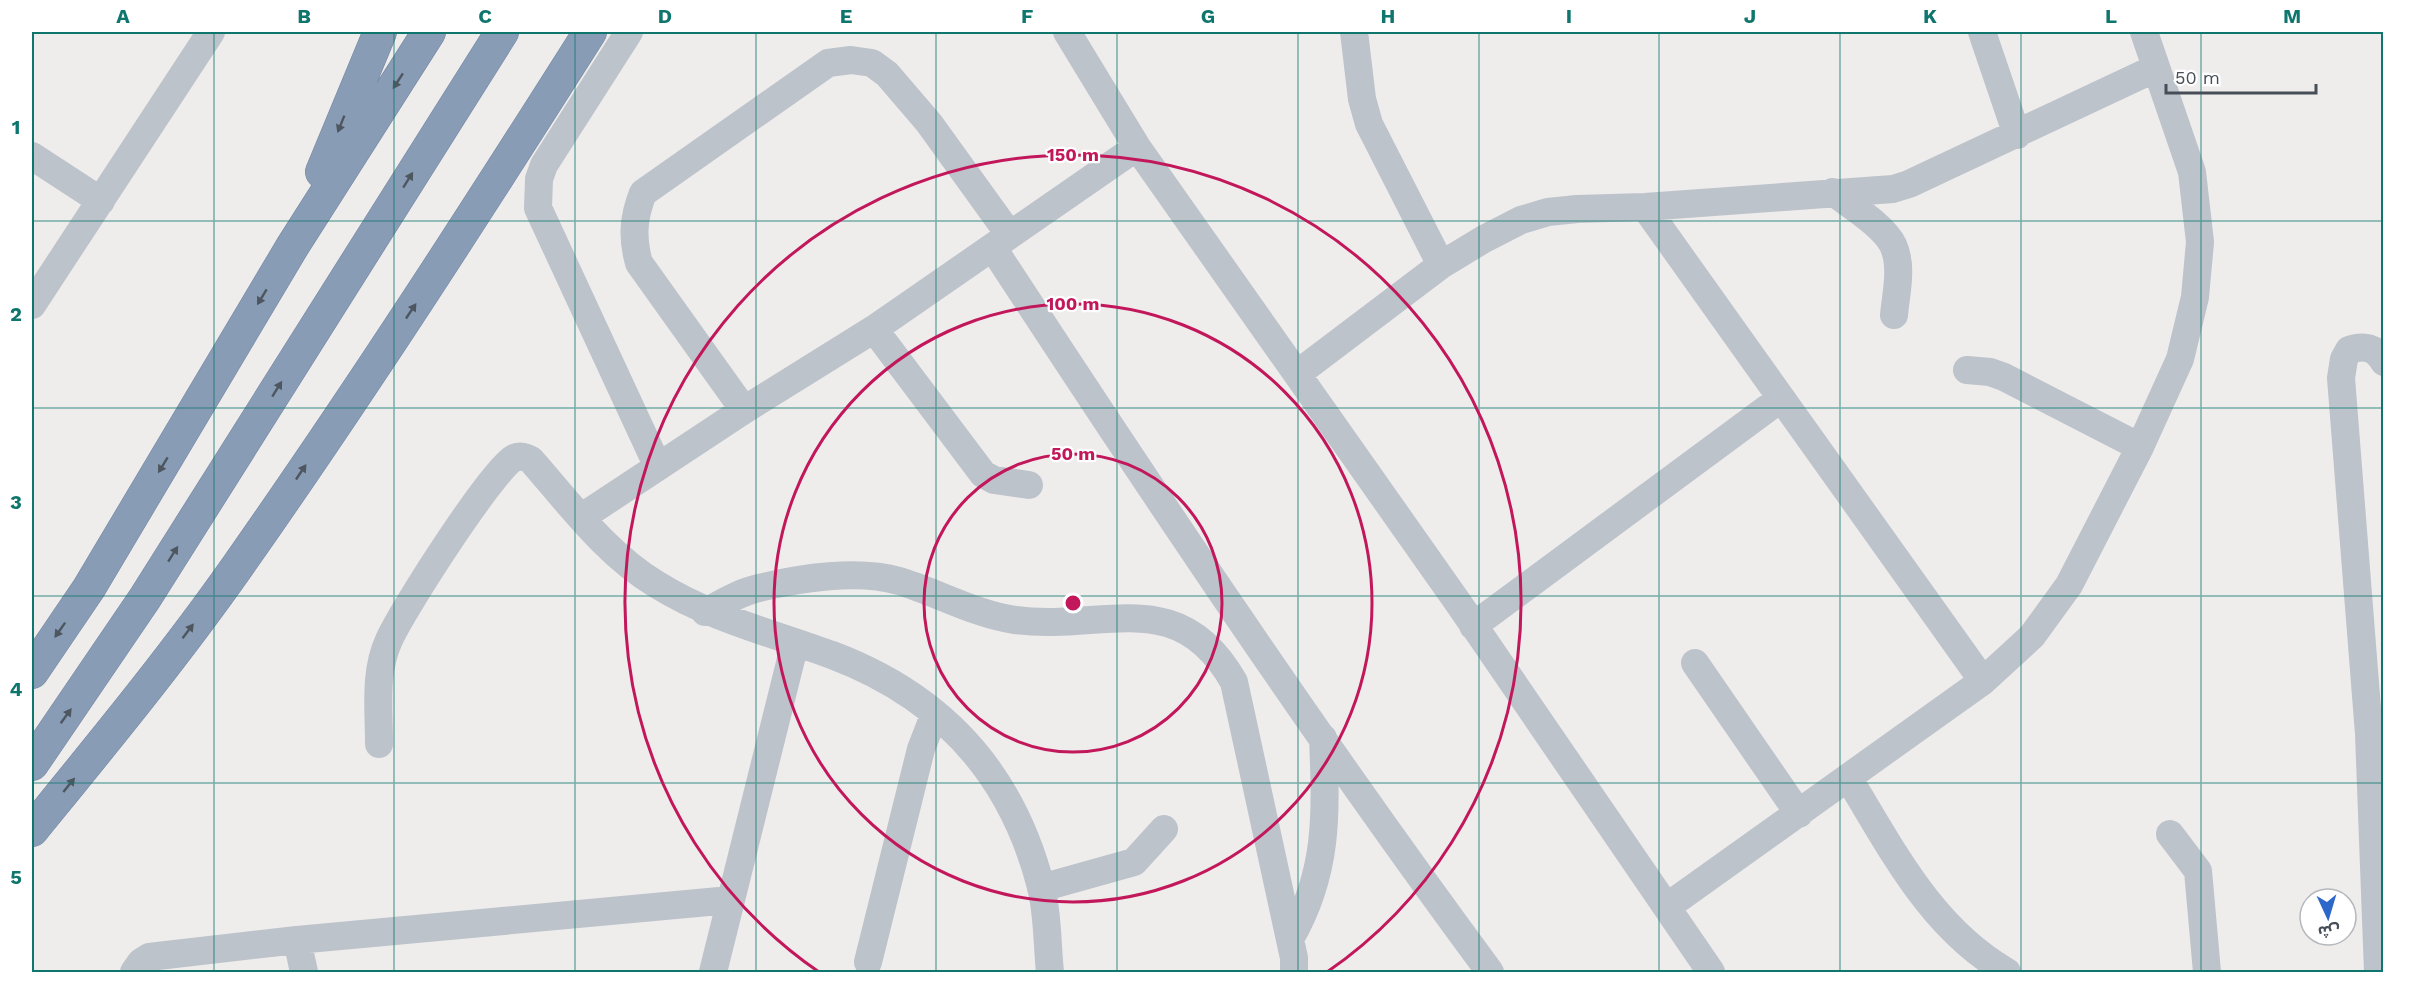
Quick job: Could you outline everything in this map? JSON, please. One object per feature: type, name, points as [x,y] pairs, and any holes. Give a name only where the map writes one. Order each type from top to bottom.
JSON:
[{"type":"highway","points":[[292,246],[380,32]]},
{"type":"highway","points":[[32,672],[89,588],[292,246],[429,32]]},
{"type":"highway","points":[[32,764],[145,598],[502,32]]},
{"type":"highway","points":[[32,830],[235,569],[443,264],[590,32]]},
{"type":"street","points":[[32,305],[212,32]]},
{"type":"street","points":[[629,32],[544,165],[536,194],[538,208],[658,467]]},
{"type":"street","points":[[1067,32],[1137,147],[1668,906],[1711,972]]},
{"type":"street","points":[[1354,32],[1362,99],[1369,124],[1441,265]]},
{"type":"street","points":[[1982,32],[2017,135]]},
{"type":"street","points":[[1668,906],[1983,681],[2032,636],[2069,585],[2140,447],[2180,359],[2195,297],[2200,242],[2192,172],[2144,32]]},
{"type":"street","points":[[744,410],[639,263],[634,246],[633,227],[636,209],[643,194],[828,63],[851,60],[872,63],[887,74],[929,123],[1184,538],[1400,851],[1490,972]]},
{"type":"street","points":[[1297,374],[1441,265],[1484,238],[1521,220],[1548,212],[1577,209],[1645,207],[1893,189],[1909,184],[2017,135],[2156,68]]},
{"type":"street","points":[[582,517],[744,410],[874,329],[1137,147]]},
{"type":"street","points":[[32,156],[101,201]]},
{"type":"street","points":[[1833,192],[1876,226],[1893,245],[1899,271],[1894,315]]},
{"type":"street","points":[[1645,207],[1983,681]]},
{"type":"street","points":[[874,329],[983,474],[993,480],[1029,485]]},
{"type":"street","points":[[2378,349],[2349,350],[2343,359],[2341,378],[2369,734],[2378,972]]},
{"type":"street","points":[[1967,370],[1990,372],[2004,377],[2140,447]]},
{"type":"street","points":[[1473,626],[1780,399]]},
{"type":"street","points":[[379,744],[378,680],[389,640],[479,498],[508,463],[523,456],[531,460],[620,558],[654,584],[705,612],[795,642],[880,676],[935,713],[974,749],[1002,790],[1021,829],[1041,888],[1050,972]]},
{"type":"street","points":[[705,612],[759,588],[834,577],[869,576],[897,580],[993,616],[1015,621],[1131,618],[1167,621],[1189,632],[1224,665],[1234,682],[1294,958],[1294,972]]},
{"type":"street","points":[[713,972],[795,642]]},
{"type":"street","points":[[1695,663],[1799,814]]},
{"type":"street","points":[[868,962],[921,748],[935,713]]},
{"type":"street","points":[[1290,939],[1304,916],[1324,837],[1326,816],[1323,738]]},
{"type":"street","points":[[1849,778],[1919,893],[1970,948],[2007,972]]},
{"type":"street","points":[[1041,888],[1134,862],[1164,830]]},
{"type":"street","points":[[2170,834],[2198,871],[2207,972]]},
{"type":"street","points":[[134,972],[141,962],[149,957],[297,940],[730,900]]},
{"type":"street","points":[[297,940],[304,972]]}]
